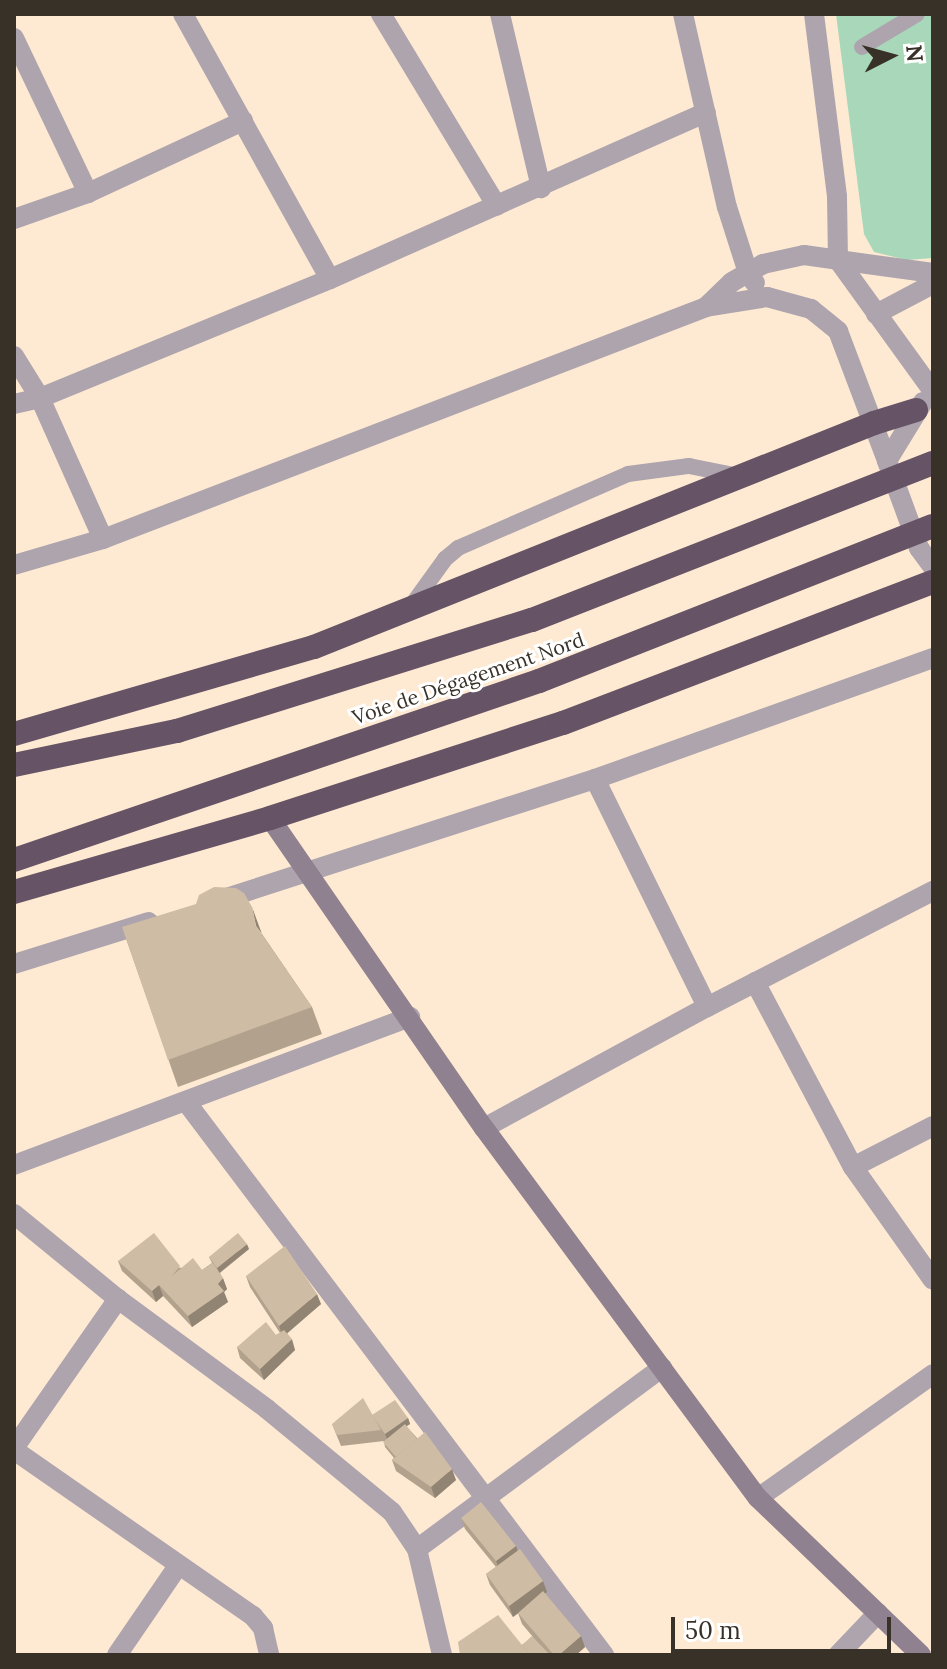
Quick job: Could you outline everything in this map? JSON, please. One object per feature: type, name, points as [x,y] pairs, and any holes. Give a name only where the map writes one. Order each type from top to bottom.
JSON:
[{"type":"highway","points":[[14,734],[314,647],[874,423],[916,410]]},
{"type":"highway","name":"Voie de Dégagement Nord","points":[[14,765],[177,731],[532,620],[933,463]]},
{"type":"highway","name":"Voie de Dégagement Nord","points":[[14,860],[539,681],[933,526]]},
{"type":"highway","points":[[14,892],[270,818],[563,723],[933,582]]},
{"type":"street","points":[[183,14],[330,279]]},
{"type":"street","points":[[381,14],[497,206]]},
{"type":"street","points":[[500,14],[541,188]]},
{"type":"street","points":[[683,14],[727,207],[748,273],[767,297]]},
{"type":"street","points":[[814,14],[836,188],[838,260],[932,390],[916,410],[887,461]]},
{"type":"street","points":[[14,38],[24,74],[88,193]]},
{"type":"street","points":[[14,404],[40,398],[330,279],[541,188],[706,112]]},
{"type":"street","points":[[14,219],[88,193],[243,121]]},
{"type":"street","points":[[706,307],[763,264],[792,257],[933,273]]},
{"type":"street","points":[[876,314],[933,284]]},
{"type":"street","points":[[14,565],[103,539],[706,307],[767,297],[811,309],[838,331],[919,548],[933,567]]},
{"type":"street","points":[[14,356],[40,398],[103,539]]},
{"type":"street","points":[[14,964],[309,873],[595,779],[933,658]]},
{"type":"street","points":[[595,779],[707,1007]]},
{"type":"street","points":[[270,818],[484,1128],[758,1498],[921,1655]]},
{"type":"street","points":[[484,1128],[707,1007],[933,891]]},
{"type":"street","points":[[755,982],[853,1167],[933,1280]]},
{"type":"street","points":[[14,1165],[187,1103],[410,1017]]},
{"type":"street","points":[[187,1103],[598,1653]]},
{"type":"street","points":[[853,1167],[933,1126]]},
{"type":"street","points":[[14,1214],[118,1299],[267,1409],[392,1512],[417,1549],[442,1655]]},
{"type":"street","points":[[118,1299],[14,1449],[253,1616],[263,1628],[269,1655]]},
{"type":"street","points":[[417,1549],[662,1368]]},
{"type":"street","points":[[758,1498],[933,1374]]},
{"type":"street","points":[[117,1655],[178,1566]]},
{"type":"street","points":[[838,1655],[878,1613]]},
{"type":"lane","points":[[862,47],[917,14]]},
{"type":"lane","points":[[408,610],[445,559],[458,548],[628,474],[689,466],[740,477]]},
{"type":"green space","points":[[836,14],[933,14],[933,258],[907,260],[874,252],[864,234]]},
{"type":"building","points":[[214,887],[236,888],[244,893],[252,907],[256,926],[312,1007],[168,1060],[122,927],[196,904],[199,895]]},
{"type":"building","points":[[154,1233],[180,1266],[172,1276],[193,1258],[202,1270],[213,1263],[223,1278],[218,1284],[224,1291],[188,1316],[159,1285],[152,1291],[118,1261]]},
{"type":"building","points":[[238,1233],[247,1244],[217,1268],[209,1257]]},
{"type":"building","points":[[285,1246],[317,1294],[279,1326],[246,1276]]},
{"type":"building","points":[[266,1322],[276,1335],[284,1330],[292,1339],[260,1369],[237,1347]]},
{"type":"building","points":[[363,1398],[381,1430],[337,1435],[332,1424]]},
{"type":"building","points":[[395,1400],[408,1418],[385,1434],[372,1415]]},
{"type":"building","points":[[405,1424],[417,1439],[396,1457],[383,1442]]},
{"type":"building","points":[[425,1432],[452,1469],[431,1487],[392,1460]]},
{"type":"building","points":[[481,1502],[516,1546],[496,1561],[461,1518]]},
{"type":"building","points":[[520,1549],[543,1581],[509,1606],[486,1574]]},
{"type":"building","points":[[543,1591],[581,1636],[559,1655],[554,1655],[518,1613]]},
{"type":"building","points":[[498,1615],[530,1655],[460,1655],[458,1642]]},
{"type":"building","points":[[532,1636],[550,1655],[530,1655],[522,1645]]}]
